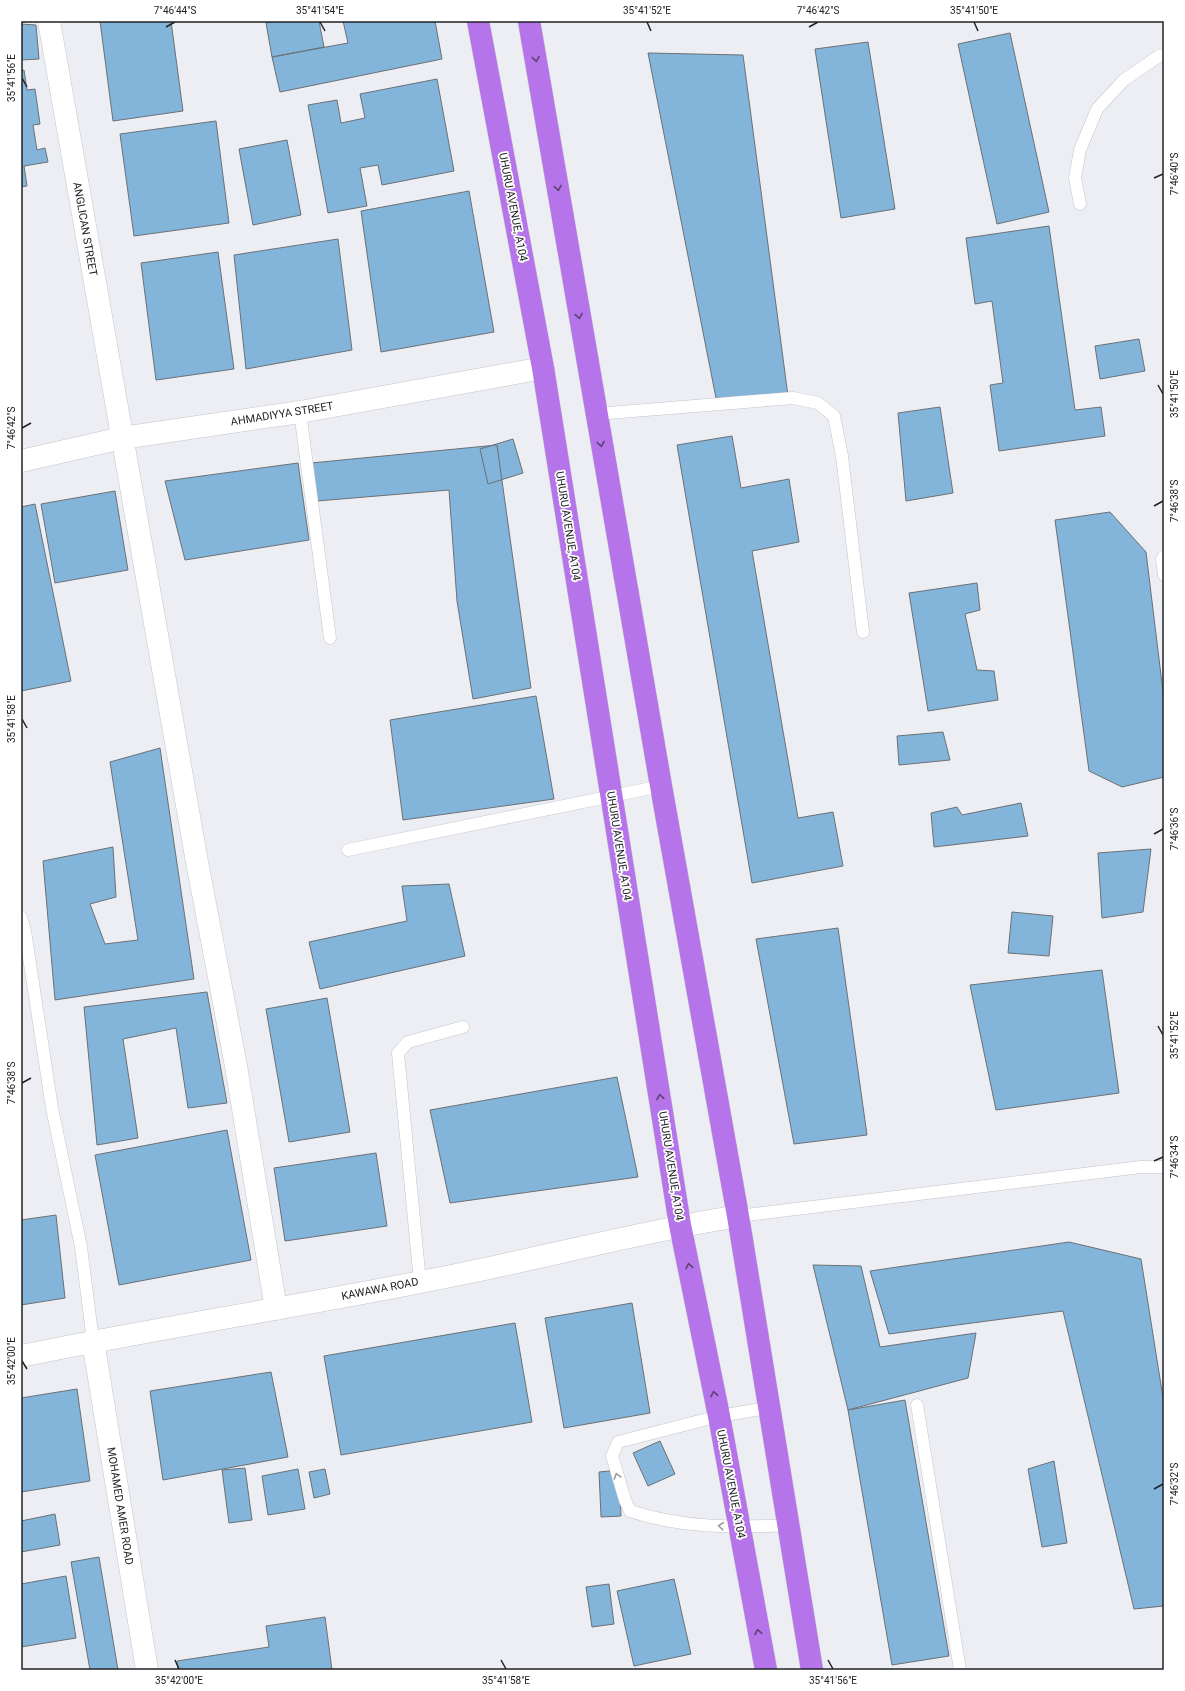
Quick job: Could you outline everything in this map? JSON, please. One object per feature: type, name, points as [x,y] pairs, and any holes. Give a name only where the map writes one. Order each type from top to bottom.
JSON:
[{"type":"highway","name":"UHURU AVENUE, A104","points":[[478,21],[543,368],[680,1225],[719,1416],[766,1670]]},
{"type":"highway","points":[[530,21],[596,414],[738,1216],[768,1408],[812,1670]]},
{"type":"street","name":"ANGLICAN STREET","points":[[49,21],[197,862],[236,1066],[276,1309]]},
{"type":"street","name":"AHMADIYYA STREET","points":[[21,461],[122,438],[300,412],[543,368]]},
{"type":"street","name":"KAWAWA ROAD","points":[[21,1356],[93,1341],[420,1282],[680,1225],[738,1216]]},
{"type":"street","name":"MOHAMED AMER ROAD","points":[[93,1341],[147,1670]]},
{"type":"lane","points":[[1080,204],[1075,178],[1080,150],[1097,109],[1124,80],[1159,56],[1164,55]]},
{"type":"lane","points":[[596,414],[793,398],[818,403],[834,416],[842,456],[863,632]]},
{"type":"lane","points":[[300,412],[330,638]]},
{"type":"lane","points":[[1164,556],[1162,559],[1164,575]]},
{"type":"lane","points":[[348,850],[661,786]]},
{"type":"lane","points":[[21,917],[25,931],[52,1108],[81,1247],[93,1341]]},
{"type":"lane","points":[[420,1282],[398,1053],[408,1042],[463,1027]]},
{"type":"lane","points":[[738,1216],[1133,1168],[1164,1167]]},
{"type":"lane","points":[[917,1405],[960,1670]]},
{"type":"lane","points":[[768,1408],[719,1416],[618,1442],[612,1456],[625,1500],[630,1511],[687,1523],[740,1527],[788,1525]]},
{"type":"building","points":[[100,21],[171,21],[183,111],[113,121]]},
{"type":"building","points":[[276,21],[319,21],[324,47],[272,57],[266,23]]},
{"type":"building","points":[[343,21],[435,21],[442,59],[280,92],[272,57],[348,43]]},
{"type":"building","points":[[21,24],[36,25],[39,59],[21,60]]},
{"type":"building","points":[[1010,33],[1049,212],[997,224],[958,44]]},
{"type":"building","points":[[868,42],[895,209],[841,218],[815,49]]},
{"type":"building","points":[[648,53],[743,55],[788,396],[716,398]]},
{"type":"building","points":[[24,70],[27,90],[35,89],[40,124],[33,125],[37,150],[45,148],[48,162],[24,166],[27,186],[21,187],[21,71]]},
{"type":"building","points":[[437,79],[454,171],[382,185],[378,165],[360,168],[367,206],[328,213],[308,105],[337,100],[341,123],[365,118],[360,94]]},
{"type":"building","points":[[216,121],[229,223],[134,236],[120,134]]},
{"type":"building","points":[[287,140],[301,215],[253,225],[239,149]]},
{"type":"building","points":[[469,191],[494,332],[381,352],[361,211]]},
{"type":"building","points":[[1049,226],[1075,410],[1101,407],[1105,436],[999,451],[990,385],[1003,383],[992,301],[975,304],[966,238]]},
{"type":"building","points":[[338,239],[352,350],[246,369],[234,255]]},
{"type":"building","points":[[218,252],[234,369],[156,380],[141,263]]},
{"type":"building","points":[[1139,339],[1145,371],[1100,379],[1095,346]]},
{"type":"building","points":[[940,407],[953,493],[906,501],[898,413]]},
{"type":"building","points":[[732,436],[741,488],[789,479],[799,542],[752,551],[798,818],[833,812],[843,866],[752,883],[677,445]]},
{"type":"building","points":[[513,439],[523,473],[488,484],[480,449]]},
{"type":"building","points":[[497,445],[531,688],[473,699],[457,601],[449,490],[317,501],[311,463]]},
{"type":"building","points":[[298,463],[309,540],[185,560],[165,481]]},
{"type":"building","points":[[115,491],[128,570],[55,583],[41,504]]},
{"type":"building","points":[[35,504],[71,681],[21,691],[21,507]]},
{"type":"building","points":[[1110,512],[1146,552],[1164,700],[1164,777],[1122,787],[1089,771],[1055,520]]},
{"type":"building","points":[[977,583],[980,610],[965,614],[977,670],[994,671],[998,700],[928,711],[909,593]]},
{"type":"building","points":[[536,696],[554,799],[403,820],[390,720]]},
{"type":"building","points":[[943,732],[950,760],[899,765],[897,736]]},
{"type":"building","points":[[160,748],[194,979],[55,1000],[43,861],[113,847],[116,897],[90,904],[105,944],[138,940],[110,762]]},
{"type":"building","points":[[1021,803],[1028,836],[934,847],[931,813],[957,807],[962,815]]},
{"type":"building","points":[[1151,849],[1143,912],[1102,918],[1098,853]]},
{"type":"building","points":[[449,884],[465,956],[320,989],[309,942],[407,921],[402,886]]},
{"type":"building","points":[[1012,912],[1053,916],[1049,956],[1008,953]]},
{"type":"building","points":[[838,928],[867,1135],[794,1144],[756,939]]},
{"type":"building","points":[[1102,970],[1119,1093],[996,1110],[970,985]]},
{"type":"building","points":[[207,992],[227,1103],[188,1108],[176,1028],[123,1039],[138,1138],[97,1145],[84,1007]]},
{"type":"building","points":[[327,998],[350,1132],[289,1142],[266,1009]]},
{"type":"building","points":[[617,1077],[638,1177],[450,1203],[430,1110]]},
{"type":"building","points":[[227,1130],[251,1260],[119,1285],[95,1155]]},
{"type":"building","points":[[376,1153],[387,1226],[285,1241],[274,1168]]},
{"type":"building","points":[[56,1215],[65,1298],[21,1305],[21,1220]]},
{"type":"building","points":[[1069,1242],[1141,1259],[1164,1404],[1164,1606],[1134,1609],[1063,1311],[889,1334],[870,1271]]},
{"type":"building","points":[[813,1265],[861,1266],[880,1347],[976,1333],[968,1378],[848,1410]]},
{"type":"building","points":[[632,1303],[650,1413],[564,1428],[545,1318]]},
{"type":"building","points":[[515,1323],[532,1422],[341,1455],[324,1356]]},
{"type":"building","points":[[271,1372],[288,1457],[163,1480],[150,1391]]},
{"type":"building","points":[[77,1389],[90,1481],[21,1492],[21,1398]]},
{"type":"building","points":[[905,1400],[949,1656],[892,1665],[848,1410]]},
{"type":"building","points":[[660,1441],[675,1474],[648,1486],[633,1453]]},
{"type":"building","points":[[1054,1461],[1067,1543],[1042,1547],[1028,1469]]},
{"type":"building","points":[[245,1468],[252,1520],[229,1523],[222,1470]]},
{"type":"building","points":[[298,1469],[305,1509],[268,1515],[262,1476]]},
{"type":"building","points":[[325,1469],[330,1494],[314,1498],[309,1472]]},
{"type":"building","points":[[619,1470],[621,1516],[601,1517],[599,1472]]},
{"type":"building","points":[[55,1514],[60,1545],[21,1552],[21,1521]]},
{"type":"building","points":[[99,1557],[118,1670],[90,1670],[71,1562]]},
{"type":"building","points":[[66,1576],[76,1638],[21,1647],[21,1584]]},
{"type":"building","points":[[674,1579],[691,1654],[634,1666],[617,1591]]},
{"type":"building","points":[[609,1584],[614,1624],[592,1627],[586,1587]]},
{"type":"building","points":[[325,1617],[332,1670],[178,1670],[177,1661],[269,1647],[266,1626]]}]
